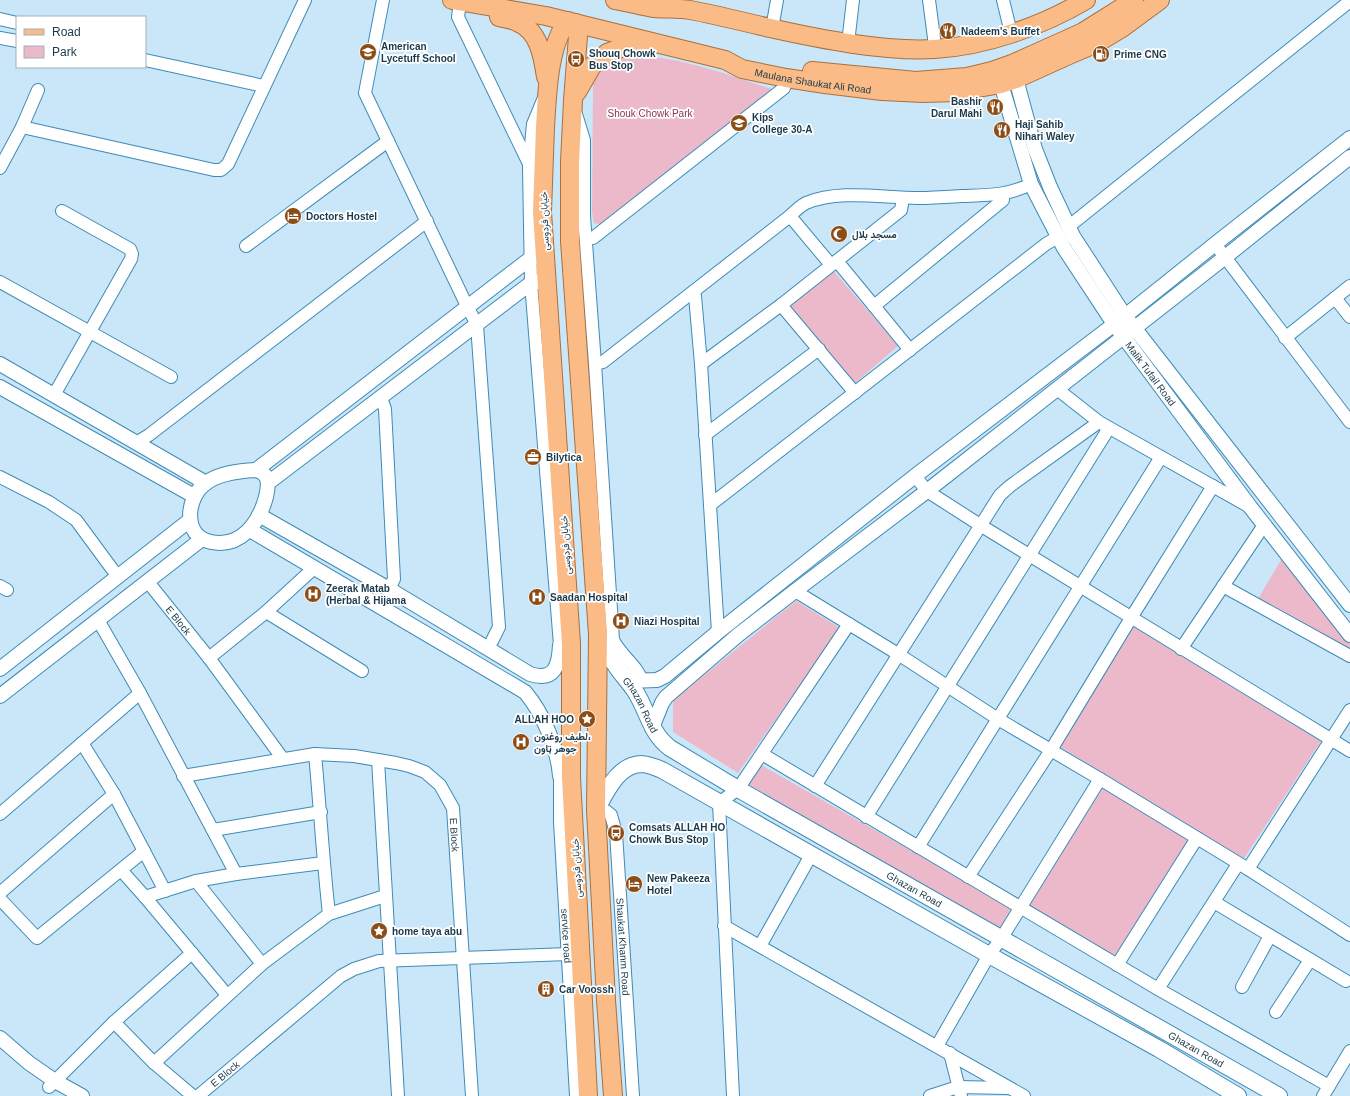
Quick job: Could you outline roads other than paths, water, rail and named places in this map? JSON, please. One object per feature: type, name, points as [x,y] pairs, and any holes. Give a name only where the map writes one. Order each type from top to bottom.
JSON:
[{"type":"main road","points":[[625,1],[652,8],[697,11],[772,29],[848,43],[894,48],[934,49],[991,40],[1044,21],[1073,8],[1086,0]]},
{"type":"main road","points":[[697,11],[804,44],[905,55],[943,56],[964,54],[1026,36],[1056,24],[1101,0]]},
{"type":"main road","points":[[725,60],[747,58],[812,70],[916,81],[967,76],[992,71],[1012,64],[1083,32],[1134,0]]},
{"type":"main road","name":"Maulana Shaukat Ali Road","points":[[456,1],[508,9],[572,22],[674,46],[725,60],[742,69],[786,78],[859,89],[923,93],[955,92],[1009,81],[1096,43],[1122,28],[1160,0]]},
{"type":"main road","points":[[456,1],[482,13],[518,22],[528,28],[539,46],[548,86]]},
{"type":"main road","points":[[572,22],[578,36],[570,162],[570,241],[588,365],[598,634],[596,810],[606,1000],[613,1096]]},
{"type":"main road","name":"خیابان فردوسی","points":[[572,22],[560,33],[548,86],[542,212],[538,256],[539,281],[552,344],[566,644],[565,777],[588,1096]]},
{"type":"main road","points":[[573,100],[592,66],[607,53],[626,46],[638,48],[674,46]]},
{"type":"main road","points":[[552,344],[559,326],[564,325],[567,327],[570,335],[573,360],[588,365]]},
{"type":"main road","name":"Ghazan Road","points":[[598,634],[610,658],[635,681],[640,700],[652,728],[661,740],[670,748],[738,789],[1280,1096]]},
{"type":"main road","name":"Ghazan Road","points":[[596,810],[614,779],[632,765],[649,765],[662,770],[718,803],[1159,1049],[1238,1096]]},
{"type":"main road","points":[[582,999],[590,1025],[593,1042],[598,1044],[605,1040],[606,1000]]},
{"type":"main road","points":[[594,1096],[594,1085],[601,1081],[605,1082],[608,1088],[609,1096]]},
{"type":"street","points":[[22,127],[214,170],[221,170],[228,164],[305,0]]},
{"type":"street","points":[[383,0],[365,93],[477,325],[498,627],[488,649]]},
{"type":"street","points":[[772,29],[777,0]]},
{"type":"street","points":[[848,43],[852,0]]},
{"type":"street","points":[[929,0],[934,49]]},
{"type":"street","points":[[1003,0],[1011,33]]},
{"type":"street","points":[[456,1],[458,17],[530,166]]},
{"type":"street","points":[[1068,227],[1350,1]]},
{"type":"street","points":[[0,19],[16,23]]},
{"type":"street","points":[[0,38],[16,41]]},
{"type":"street","points":[[146,60],[264,86]]},
{"type":"street","points":[[586,238],[593,238],[784,88],[786,78]]},
{"type":"street","name":"Malik Tufail Road","points":[[1009,81],[1031,184],[1058,238],[1082,277],[1120,320],[1350,605]]},
{"type":"street","name":"Malik Tufail Road","points":[[1009,81],[1050,187],[1068,227],[1120,320]]},
{"type":"street","points":[[256,470],[264,474],[268,482],[265,502],[250,530],[242,537],[225,542],[212,542],[202,539],[195,531],[190,520],[190,509],[194,496],[206,483],[230,473],[256,470],[467,306],[538,256],[530,166],[533,124],[548,86]]},
{"type":"street","points":[[0,168],[22,127],[38,90]]},
{"type":"street","points":[[573,100],[584,140],[584,216],[586,238],[588,365],[613,640],[618,649],[640,672],[635,681]]},
{"type":"street","points":[[635,681],[657,680],[664,676],[915,476],[1120,320],[1214,244],[1350,138]]},
{"type":"street","points":[[246,246],[388,141]]},
{"type":"street","points":[[652,728],[662,703],[673,690],[738,635],[795,590],[927,491],[1350,157]]},
{"type":"street","points":[[588,365],[603,362],[790,216],[798,207],[807,202],[849,195],[918,198],[1003,194],[1019,190],[1031,184]]},
{"type":"street","points":[[874,306],[1003,200],[1003,194]]},
{"type":"street","points":[[701,364],[781,305],[901,210],[903,198]]},
{"type":"street","points":[[54,395],[131,259],[132,254],[130,249],[62,211]]},
{"type":"street","points":[[790,216],[874,306],[910,350]]},
{"type":"street","points":[[136,443],[149,435],[427,221]]},
{"type":"street","points":[[710,504],[1046,244],[1058,238]]},
{"type":"street","points":[[1214,244],[1350,422]]},
{"type":"street","points":[[268,482],[382,398],[477,325],[539,281]]},
{"type":"street","points":[[259,515],[389,589],[530,674],[544,676],[552,672],[559,662],[566,644],[539,281]]},
{"type":"street","points":[[0,282],[171,377]]},
{"type":"street","points":[[1285,338],[1350,286]]},
{"type":"street","points":[[692,293],[695,296],[701,364],[718,632]]},
{"type":"street","points":[[1335,298],[1350,317]]},
{"type":"street","points":[[781,305],[855,393]]},
{"type":"street","name":"Malik Tufail Road","points":[[1129,332],[1251,508],[1350,635]]},
{"type":"street","points":[[705,435],[818,349]]},
{"type":"street","points":[[0,364],[206,483]]},
{"type":"street","points":[[0,387],[194,496]]},
{"type":"street","points":[[1057,389],[1098,422],[1251,508]]},
{"type":"street","points":[[382,398],[385,409],[394,579],[389,589]]},
{"type":"street","points":[[815,786],[1000,495],[1010,486],[1098,422]]},
{"type":"street","points":[[866,817],[1109,428]]},
{"type":"street","points":[[918,847],[1161,457]]},
{"type":"street","points":[[915,476],[927,491],[980,525],[1350,752]]},
{"type":"street","points":[[0,477],[49,502],[76,520],[118,577]]},
{"type":"street","points":[[968,877],[1051,750],[1213,486]]},
{"type":"street","points":[[0,669],[190,520]]},
{"type":"street","points":[[1181,649],[1264,525]]},
{"type":"street","points":[[250,530],[525,692],[535,706],[551,740],[565,777]]},
{"type":"street","points":[[0,696],[202,539]]},
{"type":"street","points":[[209,658],[266,612],[314,568]]},
{"type":"street","name":"E Block","points":[[148,582],[209,658],[283,758]]},
{"type":"street","points":[[1223,586],[1350,656]]},
{"type":"street","points":[[795,590],[898,654],[998,719],[1100,778],[1350,935]]},
{"type":"street","points":[[1338,618],[1350,609]]},
{"type":"street","points":[[266,612],[362,671]]},
{"type":"street","points":[[98,620],[140,692],[236,874]]},
{"type":"street","points":[[733,1096],[718,803],[738,789],[849,624]]},
{"type":"street","points":[[0,814],[140,692]]},
{"type":"street","points":[[1158,989],[1214,902],[1243,867],[1350,710]]},
{"type":"street","points":[[82,742],[114,794],[165,891]]},
{"type":"street","points":[[315,754],[321,812],[323,863],[329,914]]},
{"type":"street","name":"E Block","points":[[183,776],[283,758],[315,754],[354,756],[409,766],[425,772],[440,785],[453,808],[464,957]]},
{"type":"street","points":[[762,754],[1158,989],[1326,1091],[1350,1051]]},
{"type":"street","points":[[378,760],[398,1096]]},
{"type":"street","name":"service road","points":[[565,777],[560,822],[576,1096]]},
{"type":"street","points":[[938,1046],[989,955],[1001,939],[1100,778]]},
{"type":"street","points":[[0,893],[114,794]]},
{"type":"street","name":"Shaukat Khanm Road","points":[[596,810],[606,811],[611,815],[616,833],[633,1096]]},
{"type":"street","points":[[213,830],[321,812]]},
{"type":"street","points":[[1117,965],[1197,838]]},
{"type":"street","points":[[0,899],[37,938],[144,851]]},
{"type":"street","points":[[760,946],[811,855]]},
{"type":"street","points":[[145,897],[196,881],[236,874],[323,863]]},
{"type":"street","points":[[121,870],[227,995]]},
{"type":"street","points":[[196,881],[262,964]]},
{"type":"street","points":[[154,1063],[262,964],[329,914],[385,896]]},
{"type":"street","points":[[1214,902],[1346,981]]},
{"type":"street","points":[[724,926],[1024,1096]]},
{"type":"street","points":[[1242,988],[1270,936]]},
{"type":"street","points":[[52,1084],[114,1022],[192,953]]},
{"type":"street","name":"E Block","points":[[198,1096],[341,976],[354,969],[379,961],[568,954]]},
{"type":"street","points":[[464,957],[472,1096]]},
{"type":"street","points":[[1276,1012],[1310,960]]},
{"type":"street","points":[[114,1022],[154,1063],[193,1096]]},
{"type":"street","points":[[0,1038],[64,1096]]},
{"type":"street","points":[[0,1050],[13,1062],[52,1084],[82,1096]]},
{"type":"street","points":[[950,1053],[960,1092]]},
{"type":"street","points":[[930,1096],[1010,1088]]},
{"type":"place","name":"Nadeem's Buffet","points":[[948,31]]},
{"type":"place","name":"American Lycetuff School","points":[[368,52]]},
{"type":"place","name":"Prime CNG","points":[[1101,54]]},
{"type":"place","name":"Shouq Chowk Bus Stop","points":[[576,59]]},
{"type":"place","name":"Bashir Darul Mahi","points":[[995,107]]},
{"type":"place","name":"Kips College 30-A","points":[[739,123]]},
{"type":"place","name":"Haji Sahib Nihari Waley","points":[[1002,130]]},
{"type":"place","name":"Doctors Hostel","points":[[293,216]]},
{"type":"place","name":"مسجد بلال","points":[[839,234]]},
{"type":"place","name":"Bilytica","points":[[533,457]]},
{"type":"place","name":"Zeerak Matab (Herbal & Hijama","points":[[313,594]]},
{"type":"place","name":"Saadan Hospital","points":[[537,597]]},
{"type":"place","name":"Niazi Hospital","points":[[621,621]]},
{"type":"place","name":"ALLAH HOO","points":[[587,719]]},
{"type":"place","name":"لطیف روغتون، جوهر ټاون","points":[[521,742]]},
{"type":"place","name":"Comsats ALLAH HO Chowk Bus Stop","points":[[616,833]]},
{"type":"place","name":"New Pakeeza Hotel","points":[[634,884]]},
{"type":"place","name":"home taya abu","points":[[379,931]]},
{"type":"place","name":"Car Voossh","points":[[546,989]]},
{"type":"park label","name":"Shouk Chowk Park","points":[[650,113]]}]
